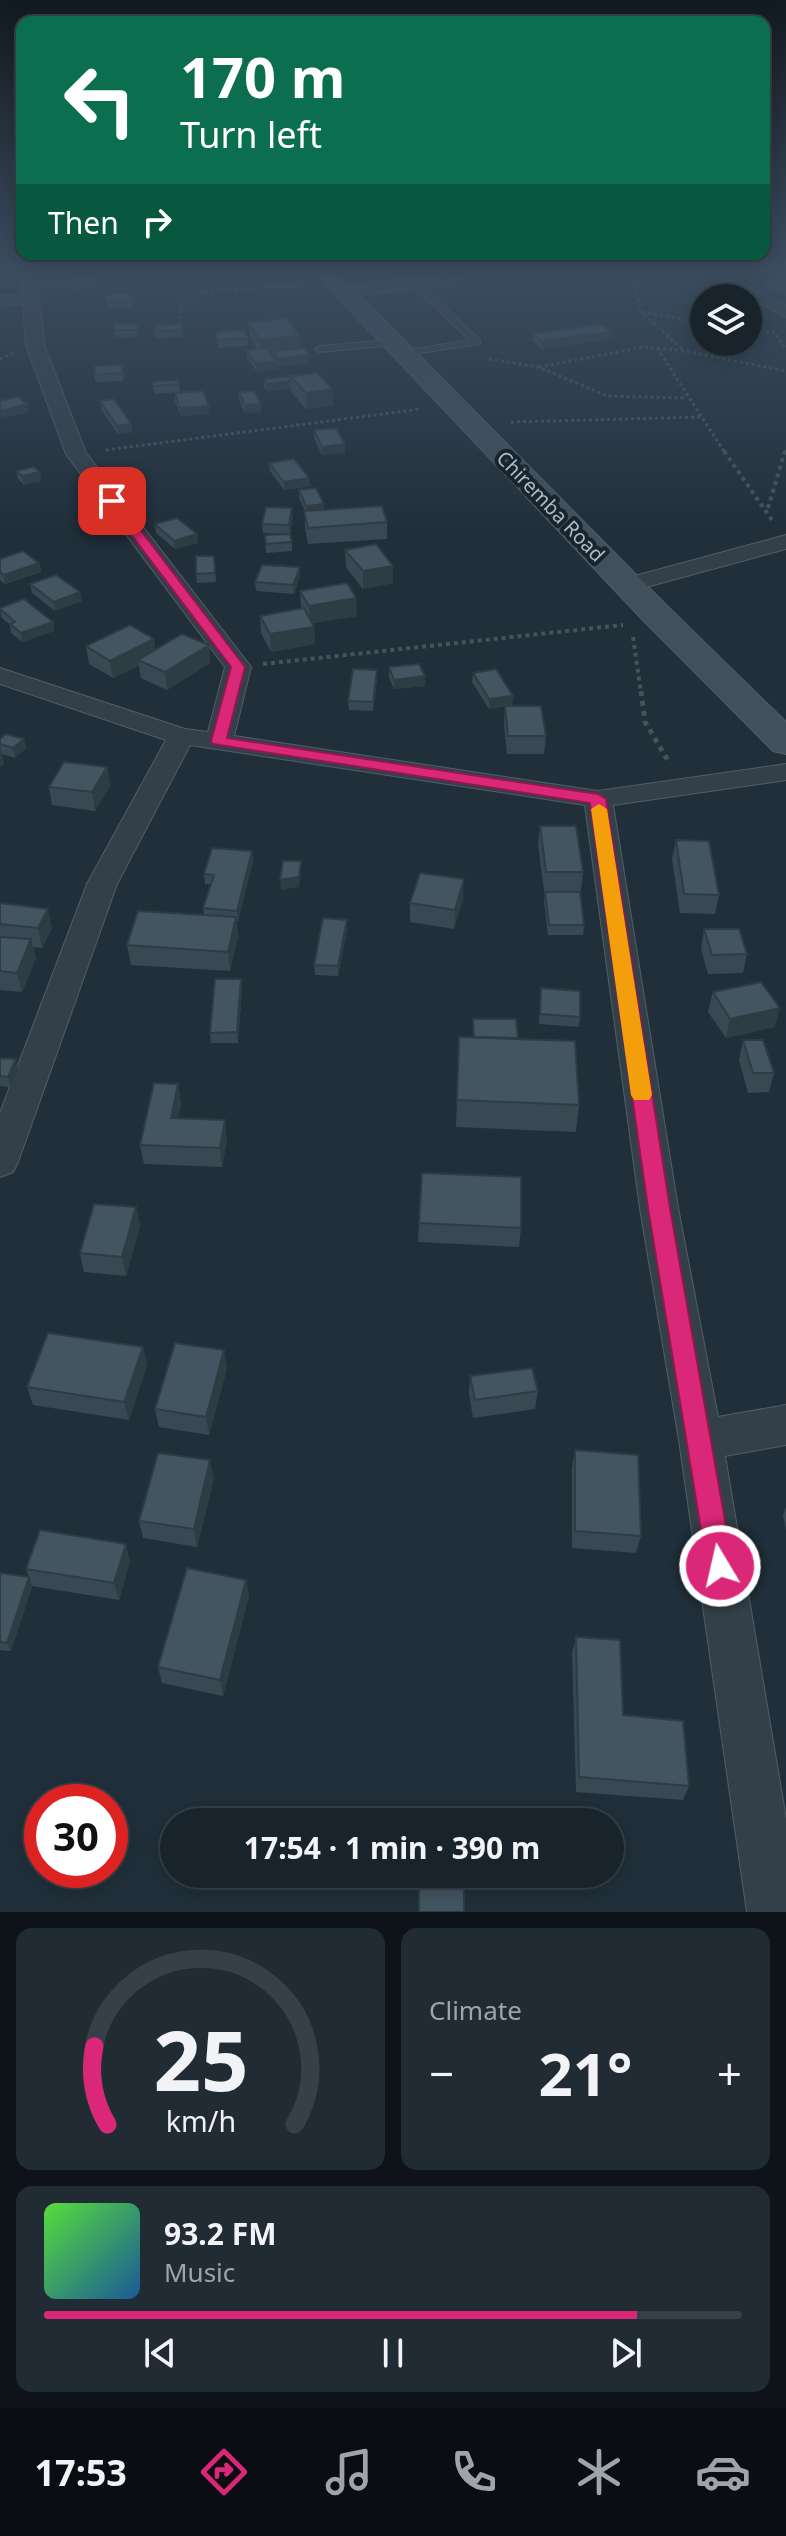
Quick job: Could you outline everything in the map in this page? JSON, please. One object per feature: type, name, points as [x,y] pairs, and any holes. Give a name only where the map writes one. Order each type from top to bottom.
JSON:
[{"type":"main road","name":"Chiremba Road","points":[[405,355],[786,743]]},
{"type":"street","points":[[39,355],[76,454],[238,667],[219,741]]},
{"type":"street","points":[[628,585],[784,542]]},
{"type":"street","points":[[0,676],[181,736],[598,799],[685,789],[786,772]]},
{"type":"street","points":[[0,1162],[102,884],[181,736]]},
{"type":"street","points":[[598,799],[659,1208],[701,1440],[774,1912]]},
{"type":"street","points":[[701,1440],[786,1425]]},
{"type":"path","points":[[470,355],[538,367],[608,396],[686,398]]},
{"type":"path","points":[[538,367],[600,355]]},
{"type":"path","points":[[661,355],[686,398],[752,492],[768,508],[784,542]]},
{"type":"path","points":[[706,355],[786,371]]},
{"type":"path","points":[[76,454],[418,410],[449,401]]},
{"type":"path","points":[[470,422],[702,417]]},
{"type":"path","points":[[768,508],[786,448]]},
{"type":"path","points":[[238,667],[632,624],[645,722],[685,789]]},
{"type":"building","points":[[250,355],[272,355],[276,361],[256,364]]},
{"type":"building","points":[[276,355],[308,355],[278,359]]},
{"type":"building","points":[[123,365],[122,373],[94,375],[95,366]]},
{"type":"building","points":[[317,373],[332,389],[306,393],[290,376]]},
{"type":"building","points":[[290,376],[290,381],[267,384],[264,379]]},
{"type":"building","points":[[178,380],[179,384],[153,386],[152,382]]},
{"type":"building","points":[[203,391],[209,406],[180,408],[175,393]]},
{"type":"building","points":[[254,391],[261,404],[245,405],[239,392]]},
{"type":"building","points":[[18,397],[28,404],[0,411],[0,401]]},
{"type":"building","points":[[114,399],[131,424],[117,426],[100,401]]},
{"type":"building","points":[[336,428],[345,444],[322,447],[314,430]]},
{"type":"building","points":[[294,459],[309,478],[284,482],[269,463]]},
{"type":"building","points":[[34,467],[40,472],[22,476],[16,471]]},
{"type":"building","points":[[316,488],[324,504],[306,506],[299,490]]},
{"type":"building","points":[[382,506],[387,522],[308,528],[304,511]]},
{"type":"building","points":[[266,507],[292,508],[289,525],[262,524]]},
{"type":"building","points":[[177,518],[197,534],[174,541],[155,524]]},
{"type":"building","points":[[290,534],[292,542],[266,544],[265,535]]},
{"type":"building","points":[[376,544],[393,566],[363,571],[345,550]]},
{"type":"building","points":[[23,551],[39,563],[4,575],[0,572],[0,559]]},
{"type":"building","points":[[196,556],[214,556],[215,573],[196,574]]},
{"type":"building","points":[[262,565],[300,567],[293,585],[255,582]]},
{"type":"building","points":[[56,575],[80,592],[54,602],[30,584]]},
{"type":"building","points":[[347,583],[356,598],[309,606],[300,591]]},
{"type":"building","points":[[24,599],[53,622],[21,633],[10,624],[15,622],[0,608]]},
{"type":"building","points":[[304,608],[314,627],[270,634],[260,616]]},
{"type":"building","points":[[130,625],[154,639],[110,661],[86,646]]},
{"type":"building","points":[[182,634],[209,645],[165,672],[138,660]]},
{"type":"building","points":[[419,664],[425,676],[394,680],[389,667]]},
{"type":"building","points":[[353,669],[377,670],[373,702],[348,701]]},
{"type":"building","points":[[496,669],[513,696],[489,699],[473,673]]},
{"type":"building","points":[[505,706],[541,706],[546,736],[508,736]]},
{"type":"building","points":[[6,734],[24,739],[13,748],[0,744],[0,739]]},
{"type":"building","points":[[64,762],[107,767],[92,792],[49,787]]},
{"type":"building","points":[[540,826],[576,826],[583,872],[546,872]]},
{"type":"building","points":[[676,840],[709,841],[719,895],[684,894]]},
{"type":"building","points":[[212,848],[252,851],[237,911],[203,908],[214,875],[204,874]]},
{"type":"building","points":[[283,861],[301,861],[299,877],[280,880]]},
{"type":"building","points":[[420,873],[464,879],[455,910],[410,903]]},
{"type":"building","points":[[545,892],[580,892],[584,925],[549,925]]},
{"type":"building","points":[[0,903],[48,909],[38,928],[0,924]]},
{"type":"building","points":[[138,911],[236,917],[228,952],[127,945]]},
{"type":"building","points":[[323,918],[347,920],[338,966],[314,965]]},
{"type":"building","points":[[704,929],[739,929],[747,954],[712,955]]},
{"type":"building","points":[[0,937],[31,939],[17,973],[0,971]]},
{"type":"building","points":[[215,979],[241,979],[237,1032],[210,1033]]},
{"type":"building","points":[[761,982],[780,1008],[730,1019],[713,992]]},
{"type":"building","points":[[541,988],[580,991],[580,1017],[540,1014]]},
{"type":"building","points":[[473,1019],[516,1019],[518,1038],[474,1037]]},
{"type":"building","points":[[459,1037],[575,1041],[579,1105],[457,1100]]},
{"type":"building","points":[[743,1040],[763,1040],[774,1073],[753,1073]]},
{"type":"building","points":[[0,1058],[16,1059],[8,1077],[0,1076]]},
{"type":"building","points":[[154,1083],[178,1084],[171,1118],[225,1120],[220,1148],[140,1145]]},
{"type":"building","points":[[422,1173],[521,1177],[521,1228],[419,1223]]},
{"type":"building","points":[[94,1204],[136,1207],[122,1257],[80,1253]]},
{"type":"building","points":[[48,1333],[143,1347],[124,1402],[27,1387]]},
{"type":"building","points":[[175,1343],[224,1350],[206,1417],[155,1409]]},
{"type":"building","points":[[532,1368],[538,1391],[475,1400],[470,1376]]},
{"type":"building","points":[[575,1450],[638,1455],[641,1536],[575,1531]]},
{"type":"building","points":[[158,1453],[210,1460],[194,1529],[139,1521]]},
{"type":"building","points":[[40,1530],[126,1544],[114,1583],[26,1569]]},
{"type":"building","points":[[187,1568],[246,1580],[220,1680],[158,1667]]},
{"type":"building","points":[[0,1573],[29,1577],[7,1643],[0,1642]]},
{"type":"building","points":[[576,1637],[620,1640],[623,1715],[683,1721],[689,1786],[579,1777]]},
{"type":"building","points":[[419,1888],[464,1888],[464,1912],[419,1912]]},
{"type":"slow traffic","points":[[599,809],[641,1095]]},
{"type":"route","points":[[112,501],[238,667],[219,741],[598,799],[659,1208],[701,1440],[720,1566]]}]
